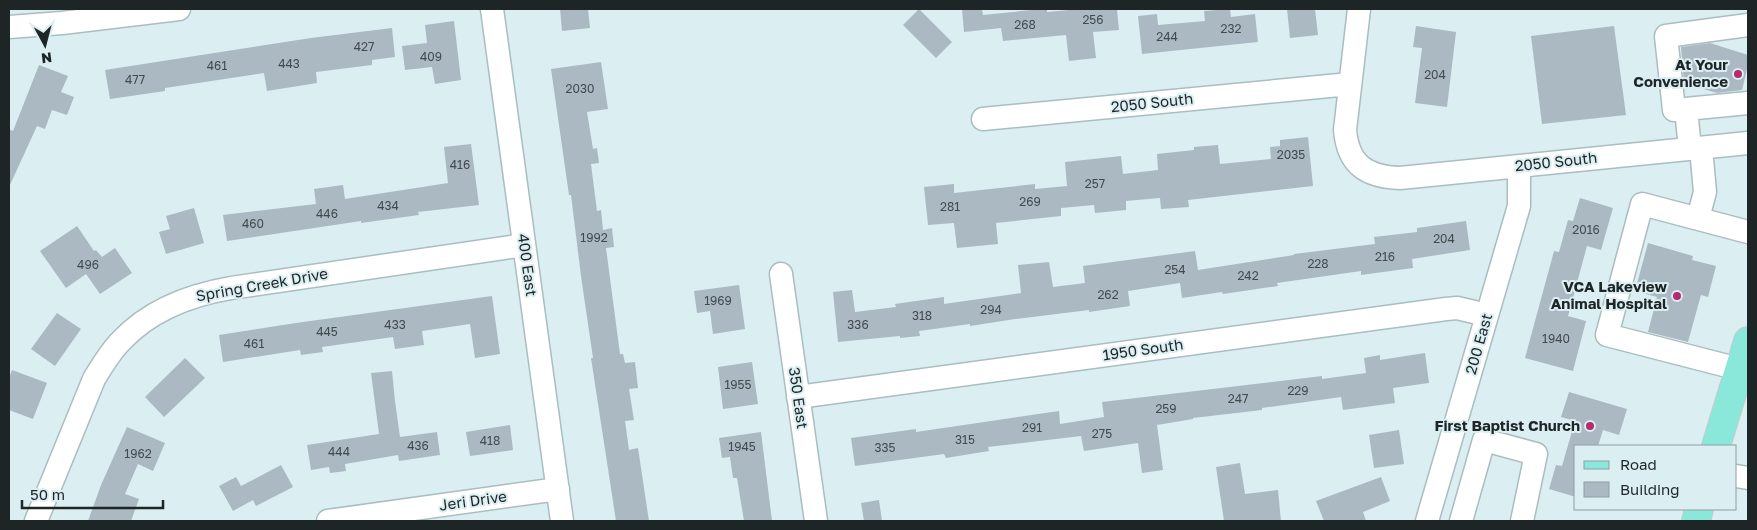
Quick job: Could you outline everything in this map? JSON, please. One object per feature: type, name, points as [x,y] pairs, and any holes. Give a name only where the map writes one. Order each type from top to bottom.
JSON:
[{"type":"main road","points":[[1716,445],[1748,341]]},
{"type":"street","points":[[9,26],[62,23],[179,9]]},
{"type":"street","name":"400 East","points":[[492,9],[562,521]]},
{"type":"street","points":[[1350,84],[1359,9]]},
{"type":"street","points":[[1748,25],[1718,18],[1666,36],[1674,110],[1748,103]]},
{"type":"street","name":"2050 South","points":[[983,119],[1350,84],[1346,141],[1356,162],[1375,175],[1400,178],[1748,143]]},
{"type":"street","points":[[1686,109],[1705,192],[1698,218]]},
{"type":"street","name":"200 East","points":[[1428,521],[1520,206],[1519,166]]},
{"type":"street","points":[[1740,369],[1607,335],[1642,204],[1748,232]]},
{"type":"street","name":"Spring Creek Drive","points":[[36,521],[94,379],[120,341],[137,326],[159,312],[182,300],[206,292],[524,246]]},
{"type":"street","name":"350 East","points":[[781,274],[816,521]]},
{"type":"street","name":"1950 South","points":[[798,398],[1446,309],[1457,308],[1487,315]]},
{"type":"street","points":[[1461,521],[1484,440],[1536,454],[1522,521]]},
{"type":"street","points":[[1442,472],[1472,481]]},
{"type":"street","name":"Jeri Drive","points":[[328,521],[558,489]]},
{"type":"building","points":[[560,9],[588,9],[590,28],[562,31]]},
{"type":"building","points":[[919,9],[952,42],[936,58],[903,25]]},
{"type":"building","points":[[962,9],[982,9],[983,15],[1041,9],[1047,9],[1047,12],[1080,9],[1117,9],[1119,30],[1093,32],[1096,58],[1069,61],[1066,35],[1003,41],[1001,28],[964,32]]},
{"type":"building","points":[[1230,9],[1231,17],[1255,14],[1258,42],[1142,54],[1138,16],[1157,14],[1158,25],[1205,21],[1204,11]]},
{"type":"building","points":[[1287,9],[1315,9],[1318,35],[1290,38]]},
{"type":"building","points":[[454,21],[461,80],[435,84],[432,67],[405,70],[402,46],[427,43],[425,25]]},
{"type":"building","points":[[1416,26],[1456,32],[1447,107],[1415,103],[1422,48],[1413,47]]},
{"type":"building","points":[[1614,26],[1626,115],[1542,124],[1531,36]]},
{"type":"building","points":[[392,28],[395,57],[372,60],[372,65],[316,72],[317,83],[267,91],[264,73],[165,88],[165,91],[110,99],[105,70],[311,38]]},
{"type":"building","points":[[1710,43],[1748,55],[1748,65],[1742,90],[1717,93],[1684,83],[1681,47]]},
{"type":"building","points":[[601,62],[608,109],[587,112],[593,149],[597,148],[599,163],[591,164],[597,211],[601,210],[603,230],[612,228],[614,247],[606,248],[620,354],[623,354],[625,363],[635,362],[638,388],[629,389],[634,420],[625,421],[629,450],[638,448],[649,521],[616,521],[591,358],[593,358],[571,195],[569,195],[551,69]]},
{"type":"building","points":[[39,65],[68,76],[61,92],[74,97],[67,115],[52,110],[45,129],[37,126],[9,187],[9,129],[13,131]]},
{"type":"building","points":[[1308,137],[1313,186],[1188,200],[1189,207],[1161,209],[1160,198],[1126,201],[1126,210],[1095,213],[1094,205],[1061,208],[1061,216],[996,223],[998,244],[957,248],[954,223],[928,225],[924,187],[954,184],[954,193],[1035,184],[1035,189],[1067,186],[1065,162],[1121,156],[1123,174],[1158,170],[1157,154],[1194,150],[1194,147],[1218,145],[1220,164],[1271,159],[1270,147],[1280,146],[1280,140]]},
{"type":"building","points":[[471,144],[479,205],[418,212],[419,215],[361,223],[361,221],[227,241],[223,215],[316,204],[314,189],[343,185],[345,199],[448,183],[444,147]]},
{"type":"building","points":[[1580,198],[1613,208],[1601,250],[1587,246],[1568,316],[1586,321],[1573,371],[1525,358],[1554,251],[1559,252],[1568,220],[1573,221]]},
{"type":"building","points":[[194,208],[204,243],[166,254],[159,232],[170,229],[166,216]]},
{"type":"building","points":[[1466,221],[1470,250],[1412,259],[1413,268],[1361,275],[1361,271],[1277,283],[1278,286],[1182,298],[1180,283],[1128,291],[1130,306],[919,331],[920,336],[838,342],[833,292],[852,290],[855,312],[896,307],[895,304],[944,297],[944,304],[1021,293],[1018,265],[1049,262],[1053,287],[1085,283],[1083,266],[1195,251],[1198,270],[1294,254],[1375,244],[1374,237],[1417,232],[1417,228]]},
{"type":"building","points":[[77,226],[94,251],[96,250],[102,257],[115,248],[132,273],[100,294],[86,274],[66,288],[40,251]]},
{"type":"building","name":"VCA Lakeview Animal Hospital","points":[[1648,243],[1693,256],[1692,260],[1716,266],[1708,297],[1701,295],[1688,342],[1648,332],[1657,297],[1635,291]]},
{"type":"building","points":[[739,285],[745,329],[713,334],[710,311],[697,313],[694,291]]},
{"type":"building","points":[[492,296],[500,354],[475,358],[470,324],[422,331],[424,345],[395,349],[393,337],[322,347],[323,352],[301,355],[300,350],[223,362],[219,335]]},
{"type":"building","points":[[57,313],[81,329],[55,366],[31,349]]},
{"type":"building","points":[[1425,353],[1429,383],[1393,388],[1395,403],[1343,410],[1341,397],[1262,408],[1262,410],[1193,418],[1157,425],[1163,470],[1142,473],[1138,443],[1084,451],[1081,436],[988,447],[989,451],[946,458],[944,454],[855,466],[851,438],[916,429],[916,432],[1059,411],[1060,424],[1104,417],[1102,402],[1322,376],[1322,379],[1366,373],[1364,358],[1380,355],[1380,360]]},
{"type":"building","points":[[185,358],[205,378],[164,417],[145,397]]},
{"type":"building","points":[[752,362],[758,404],[723,409],[718,367]]},
{"type":"building","points":[[12,370],[47,383],[33,419],[9,410],[9,378]]},
{"type":"building","points":[[392,371],[400,437],[437,432],[440,455],[399,461],[398,455],[345,464],[346,471],[330,473],[329,467],[311,470],[307,445],[379,434],[371,373]]},
{"type":"building","points":[[1569,392],[1627,409],[1619,435],[1603,430],[1598,445],[1574,445],[1574,496],[1549,489],[1556,465],[1562,466],[1575,421],[1561,417]]},
{"type":"building","points":[[510,425],[513,450],[470,456],[466,432]]},
{"type":"building","points":[[127,427],[165,443],[153,471],[138,464],[125,494],[139,499],[131,521],[88,521],[101,485]]},
{"type":"building","points":[[1399,430],[1404,464],[1374,468],[1369,435]]},
{"type":"building","points":[[761,432],[772,521],[744,521],[737,478],[733,478],[730,457],[722,458],[719,438]]},
{"type":"building","points":[[1240,463],[1245,494],[1278,490],[1281,521],[1224,521],[1216,467]]},
{"type":"building","points":[[281,465],[293,487],[256,506],[253,500],[233,511],[219,486],[236,477],[241,486]]},
{"type":"building","points":[[1381,477],[1390,501],[1363,512],[1366,521],[1324,521],[1316,501]]},
{"type":"building","points":[[879,500],[882,521],[864,521],[861,503]]},
{"type":"place","name":"At Your Convenience","points":[[1738,74]]},
{"type":"place","name":"VCA Lakeview Animal Hospital","points":[[1677,296]]},
{"type":"place","name":"First Baptist Church","points":[[1590,426]]}]
